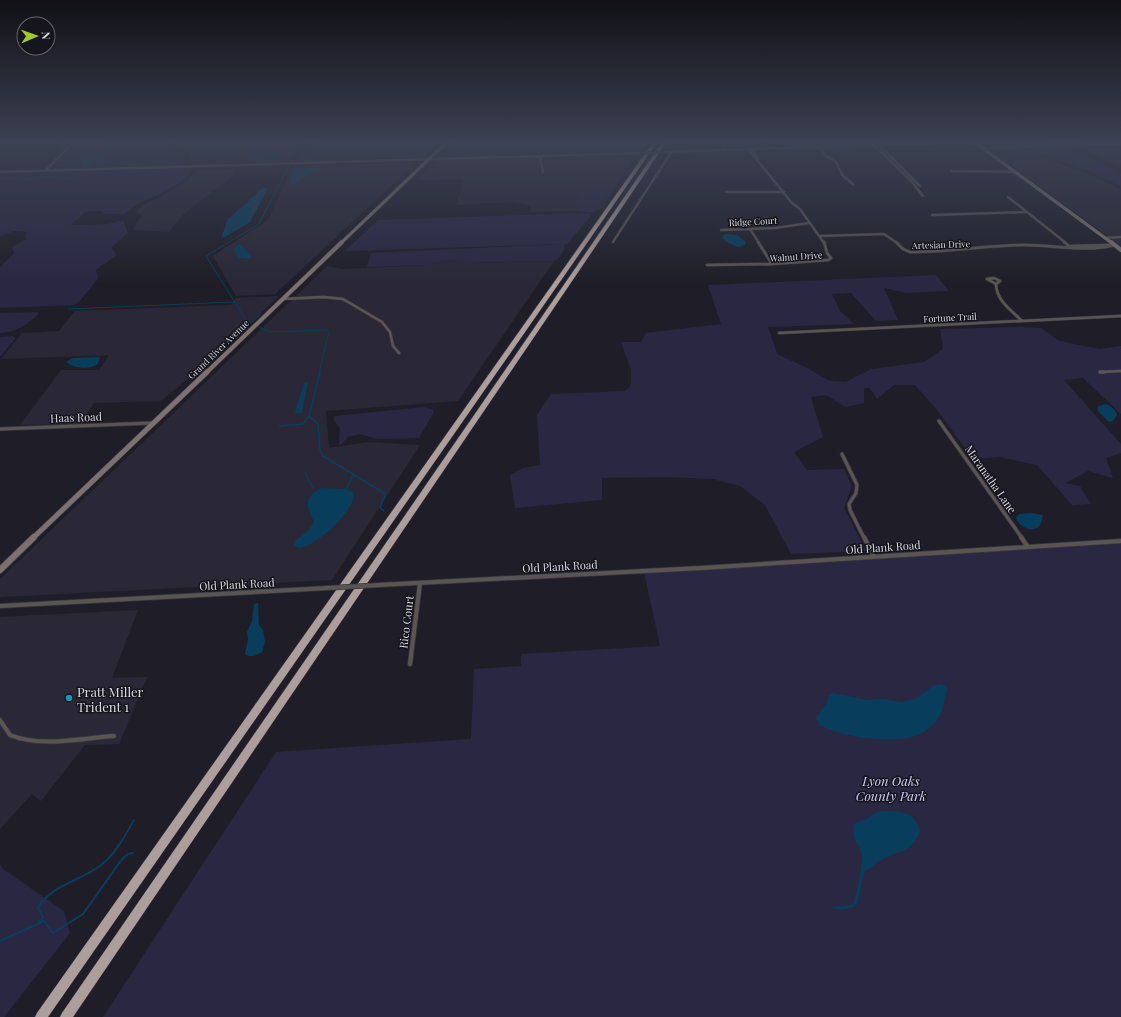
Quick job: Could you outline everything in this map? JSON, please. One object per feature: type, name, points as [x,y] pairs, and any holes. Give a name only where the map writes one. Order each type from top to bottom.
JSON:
[{"type":"highway","points":[[41,1017],[623,188]]},
{"type":"highway","points":[[66,1017],[633,188]]},
{"type":"main road","name":"Grand River Avenue","points":[[0,570],[152,423],[399,188]]},
{"type":"main road","points":[[1037,188],[1121,250]]},
{"type":"street","points":[[613,242],[648,188]]},
{"type":"street","name":"Walnut Drive","points":[[707,265],[772,264],[830,260],[825,246],[819,236],[800,209],[792,203],[781,188]]},
{"type":"street","points":[[917,188],[923,196]]},
{"type":"street","points":[[726,192],[784,192]]},
{"type":"street","points":[[1008,197],[1070,247]]},
{"type":"street","points":[[932,215],[1026,212]]},
{"type":"street","name":"Ridge Court","points":[[721,230],[750,229],[809,223]]},
{"type":"street","points":[[750,229],[772,264]]},
{"type":"street","name":"Artesian Drive","points":[[819,236],[884,234],[891,236],[903,251],[910,252],[970,250],[987,246],[1015,245],[1093,248],[1115,245]]},
{"type":"street","points":[[1105,238],[1121,237]]},
{"type":"street","points":[[1090,245],[1093,248]]},
{"type":"street","name":"Artesian Drive","points":[[1070,247],[1115,245]]},
{"type":"street","points":[[996,284],[996,290],[1000,299],[1022,321]]},
{"type":"street","points":[[283,299],[324,297],[343,299],[371,314],[382,322],[390,332],[393,346],[399,354]]},
{"type":"street","name":"Fortune Trail","points":[[779,333],[1121,316]]},
{"type":"street","points":[[1100,372],[1121,371]]},
{"type":"street","name":"Maranatha Lane","points":[[939,421],[1028,547]]},
{"type":"street","name":"Haas Road","points":[[0,429],[152,423]]},
{"type":"street","points":[[842,454],[857,485],[856,493],[849,504],[850,510],[874,557]]},
{"type":"street","name":"Old Plank Road","points":[[0,606],[874,557],[1121,541]]},
{"type":"street","name":"Rico Court","points":[[410,664],[420,583]]},
{"type":"street","points":[[0,720],[9,735],[19,739],[33,741],[114,736]]},
{"type":"shaded area","points":[[174,188],[216,188],[184,214],[169,232],[132,230],[142,216],[136,212],[144,204],[162,196]]},
{"type":"shaded area","points":[[283,188],[389,188],[275,294],[236,296],[213,256],[268,220]]},
{"type":"shaded area","points":[[461,188],[614,188],[601,210],[531,212],[531,206],[514,202],[456,205]]},
{"type":"shaded area","points":[[1043,188],[1118,188],[1121,190],[1121,246]]},
{"type":"shaded area","points":[[449,260],[464,263],[554,261],[458,401],[326,411],[329,448],[369,442],[420,445],[332,580],[0,597],[0,579],[327,266],[342,269],[429,265]]},
{"type":"shaded area","points":[[279,296],[222,350],[161,401],[94,403],[81,424],[20,425],[61,370],[99,370],[109,355],[1,359],[22,333],[59,331],[75,311],[231,305],[236,298]]},
{"type":"shaded area","points":[[138,610],[112,678],[147,677],[119,744],[85,745],[41,801],[32,794],[0,829],[0,617]]},
{"type":"green space","points":[[0,188],[171,188],[138,204],[124,214],[105,214],[100,211],[85,212],[71,225],[108,224],[123,220],[128,233],[112,247],[116,254],[115,256],[96,270],[98,277],[97,280],[78,303],[74,305],[0,308],[0,267],[14,253],[12,247],[27,239],[24,236],[28,232],[14,231],[0,236]]},
{"type":"green space","points":[[610,190],[594,213],[576,211],[578,199],[584,191]]},
{"type":"green space","points":[[580,213],[591,214],[591,216],[567,244],[564,244],[562,254],[554,261],[464,263],[449,260],[429,265],[367,267],[371,253],[563,244],[345,251],[378,220]]},
{"type":"green space","points":[[936,275],[949,291],[906,293],[884,288],[898,320],[876,321],[851,293],[832,294],[840,311],[854,324],[768,327],[777,354],[830,381],[846,382],[871,369],[924,362],[943,349],[940,329],[1041,328],[1060,341],[1099,349],[1121,346],[1121,414],[1083,378],[1064,380],[1121,444],[1121,453],[1106,458],[1113,478],[1088,471],[1065,483],[1080,486],[1091,504],[1072,505],[1037,465],[1000,457],[973,459],[937,410],[915,385],[894,385],[877,399],[870,388],[864,388],[864,403],[846,407],[826,395],[811,397],[823,437],[794,452],[807,470],[844,469],[852,486],[844,508],[866,551],[791,554],[765,505],[740,486],[713,479],[666,477],[602,478],[602,500],[515,508],[510,475],[523,468],[540,465],[537,415],[551,394],[625,391],[631,385],[631,370],[621,342],[641,342],[646,333],[721,324],[708,285]]},
{"type":"green space","points":[[0,313],[39,313],[35,317],[16,330],[0,333]]},
{"type":"green space","points":[[14,336],[15,339],[0,357],[0,337]]},
{"type":"green space","points":[[424,407],[432,409],[434,412],[419,438],[377,439],[360,434],[348,437],[342,444],[339,445],[340,428],[333,420],[335,416]]},
{"type":"green space","name":"Lyon Oaks County Park","points":[[1121,543],[1121,1017],[103,1017],[276,752],[471,739],[474,669],[521,666],[521,654],[660,646],[644,572]]},
{"type":"green space","points":[[0,864],[3,869],[64,911],[70,933],[4,1017],[0,1017]]},
{"type":"water","points":[[262,188],[268,188],[250,222],[221,238],[228,219]]},
{"type":"water","points":[[725,234],[737,235],[745,241],[745,245],[739,247],[729,243],[722,236]]},
{"type":"water","points":[[239,244],[252,257],[249,259],[239,258],[233,249]]},
{"type":"water","points":[[100,357],[98,364],[86,368],[73,366],[66,362],[73,358]]},
{"type":"water","points":[[307,382],[302,412],[297,414],[295,412],[304,383]]},
{"type":"water","points":[[1105,404],[1109,405],[1117,415],[1113,421],[1109,422],[1099,412],[1097,407]]},
{"type":"water","points":[[321,488],[345,489],[353,492],[353,499],[343,517],[334,526],[315,542],[299,548],[294,545],[296,540],[308,531],[314,522],[308,507],[309,499]]},
{"type":"water","points":[[1031,513],[1043,515],[1040,525],[1034,529],[1026,528],[1020,524],[1016,517],[1020,514]]},
{"type":"water","points":[[258,603],[259,625],[263,630],[265,642],[262,652],[254,656],[248,656],[245,654],[248,639],[247,632],[252,621],[254,604]]},
{"type":"water","points":[[942,684],[948,689],[940,716],[929,728],[912,737],[902,739],[878,739],[852,736],[820,725],[816,718],[826,704],[829,695],[833,693],[868,700],[883,699],[902,702],[917,698],[934,685]]},
{"type":"water","points":[[878,811],[899,812],[909,815],[913,818],[920,831],[917,838],[910,847],[883,859],[864,872],[857,905],[851,908],[836,909],[833,907],[851,905],[853,903],[857,888],[862,857],[860,848],[853,834],[854,824],[868,818]]},
{"type":"waterway","points":[[249,324],[206,256],[259,224],[277,188]]},
{"type":"waterway","points":[[68,309],[234,302]]},
{"type":"waterway","points":[[249,324],[260,315]]},
{"type":"waterway","points":[[259,327],[269,332],[326,330],[329,332],[319,373]]},
{"type":"waterway","points":[[309,416],[320,372]]},
{"type":"waterway","points":[[279,426],[303,424],[309,416]]},
{"type":"waterway","points":[[309,416],[318,424],[320,450],[323,456],[384,493],[385,496],[380,508],[384,511]]},
{"type":"waterway","points":[[305,473],[313,488]]},
{"type":"waterway","points":[[346,489],[353,475]]},
{"type":"waterway","points":[[39,922],[43,918],[38,907],[44,899],[59,888],[101,865],[120,844],[134,820]]},
{"type":"waterway","points":[[0,941],[44,921],[53,933],[83,914],[122,859],[128,854],[133,853]]},
{"type":"place","name":"Pratt Miller Trident 1","points":[[69,698]]}]
